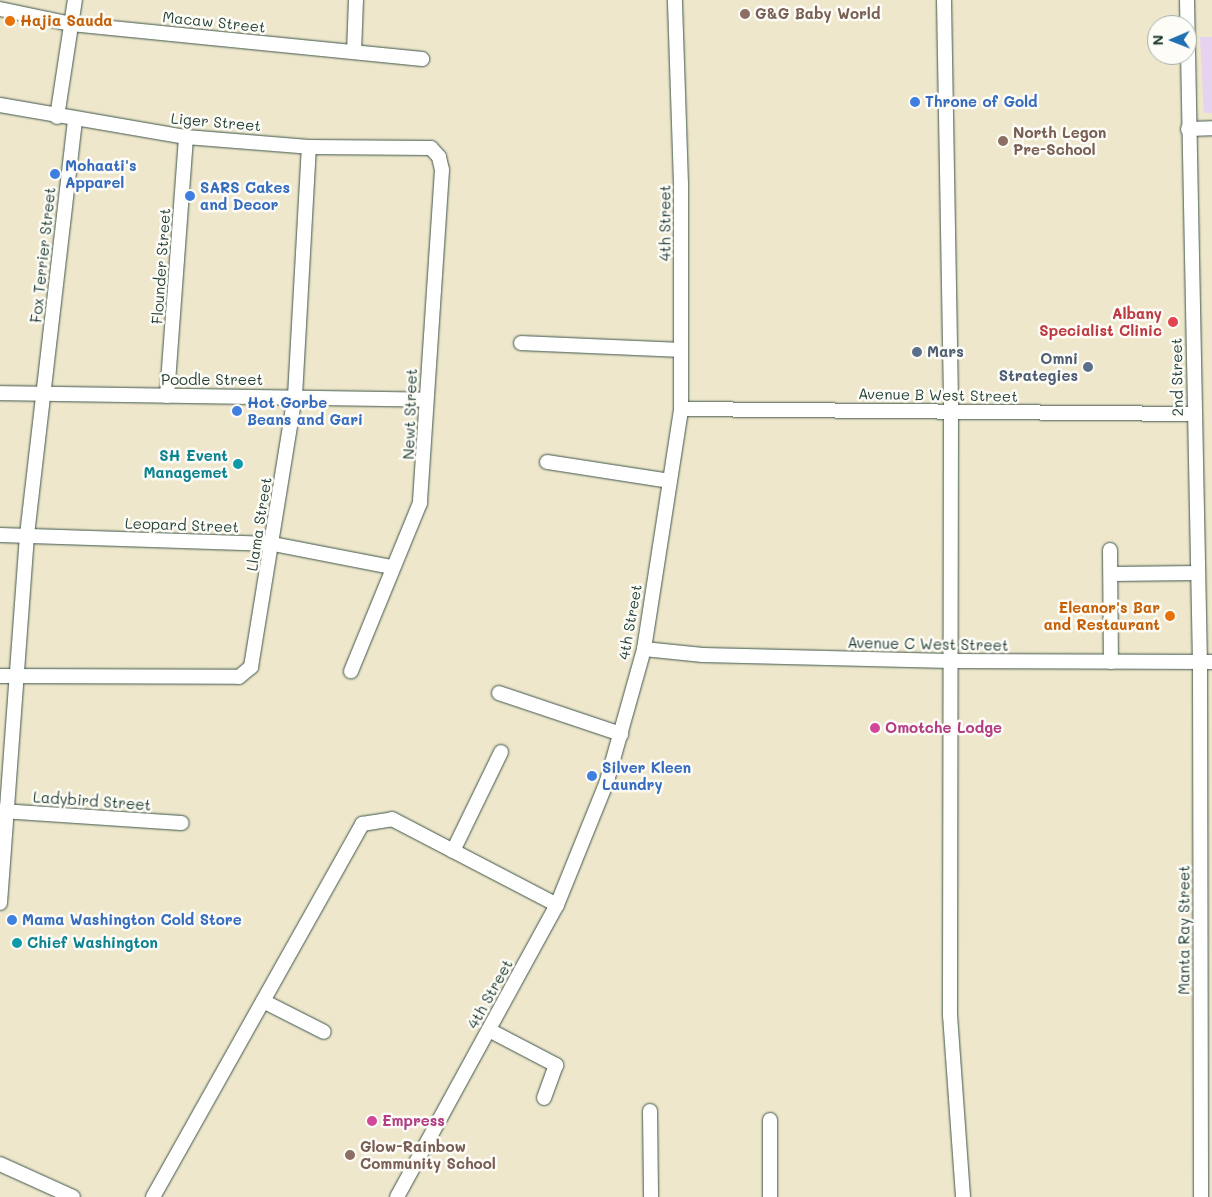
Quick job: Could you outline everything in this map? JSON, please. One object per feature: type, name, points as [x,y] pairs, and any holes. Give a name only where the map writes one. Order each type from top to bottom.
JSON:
[{"type":"street","points":[[57,117],[74,0]]},
{"type":"street","points":[[354,52],[356,0]]},
{"type":"street","name":"4th Street","points":[[397,1197],[557,905],[621,734],[644,648],[681,409],[674,0]]},
{"type":"street","points":[[944,0],[951,412],[950,1015],[963,1197]]},
{"type":"street","name":"2nd Street","points":[[1187,0],[1198,573],[1206,662]]},
{"type":"street","name":"Macaw Street","points":[[0,9],[71,24],[422,59]]},
{"type":"street","name":"Liger Street","points":[[0,105],[57,117],[186,137],[309,147],[430,148]]},
{"type":"street","name":"Fox Terrier Street","points":[[0,903],[5,812],[27,535],[75,120]]},
{"type":"street","points":[[1188,129],[1212,128]]},
{"type":"street","name":"Flounder Street","points":[[167,396],[186,137]]},
{"type":"street","name":"Llama Street","points":[[16,676],[245,676],[251,667],[273,544],[295,396],[309,147]]},
{"type":"street","name":"Newt Street","points":[[350,671],[391,567],[410,537],[420,503],[427,451],[425,400],[442,170],[439,157],[430,148]]},
{"type":"street","points":[[521,343],[681,350]]},
{"type":"street","name":"Poodle Street","points":[[0,393],[44,395],[295,396],[425,400]]},
{"type":"street","name":"Avenue B West Street","points":[[681,409],[1194,414]]},
{"type":"street","points":[[547,462],[670,481]]},
{"type":"street","name":"Leopard Street","points":[[0,535],[273,544],[391,567]]},
{"type":"street","points":[[1110,550],[1111,662]]},
{"type":"street","points":[[1110,574],[1198,573]]},
{"type":"street","name":"Avenue C West Street","points":[[644,648],[703,655],[950,661],[1206,662]]},
{"type":"street","name":"Manta Ray Street","points":[[1201,1197],[1206,662]]},
{"type":"street","points":[[0,676],[16,676]]},
{"type":"street","points":[[499,693],[621,734]]},
{"type":"street","points":[[453,851],[500,752]]},
{"type":"street","name":"Ladybird Street","points":[[5,812],[182,823]]},
{"type":"street","points":[[153,1197],[362,824],[392,819],[557,905]]},
{"type":"street","points":[[263,1000],[324,1032]]},
{"type":"street","points":[[490,1030],[556,1065],[544,1098]]},
{"type":"street","points":[[650,1111],[651,1197]]},
{"type":"street","points":[[770,1120],[770,1197]]},
{"type":"street","points":[[0,1164],[73,1197]]},
{"type":"shaded area","points":[[1200,37],[1212,37],[1212,113],[1204,113]]},
{"type":"place","name":"G&G Baby World","points":[[745,14]]},
{"type":"place","name":"Hajia Sauda","points":[[10,21]]},
{"type":"place","name":"Throne of Gold","points":[[915,102]]},
{"type":"place","name":"North Legon Pre-School","points":[[1003,141]]},
{"type":"place","name":"Mohaati's Apparel","points":[[55,174]]},
{"type":"place","name":"SARS Cakes and Decor","points":[[190,196]]},
{"type":"place","name":"Albany Specialist Clinic","points":[[1173,322]]},
{"type":"place","name":"Mars","points":[[917,352]]},
{"type":"place","name":"Omni Strategies","points":[[1088,367]]},
{"type":"place","name":"Hot Gorbe Beans and Gari","points":[[237,411]]},
{"type":"place","name":"SH Event Managemet","points":[[238,464]]},
{"type":"place","name":"Eleanor's Bar and Restaurant","points":[[1170,616]]},
{"type":"place","name":"Omotche Lodge","points":[[875,728]]},
{"type":"place","name":"Silver Kleen Laundry","points":[[592,776]]},
{"type":"place","name":"Mama Washington Cold Store","points":[[12,920]]},
{"type":"place","name":"Chief Washington","points":[[17,943]]},
{"type":"place","name":"Empress","points":[[372,1121]]},
{"type":"place","name":"Glow-Rainbow Community School","points":[[350,1155]]}]
